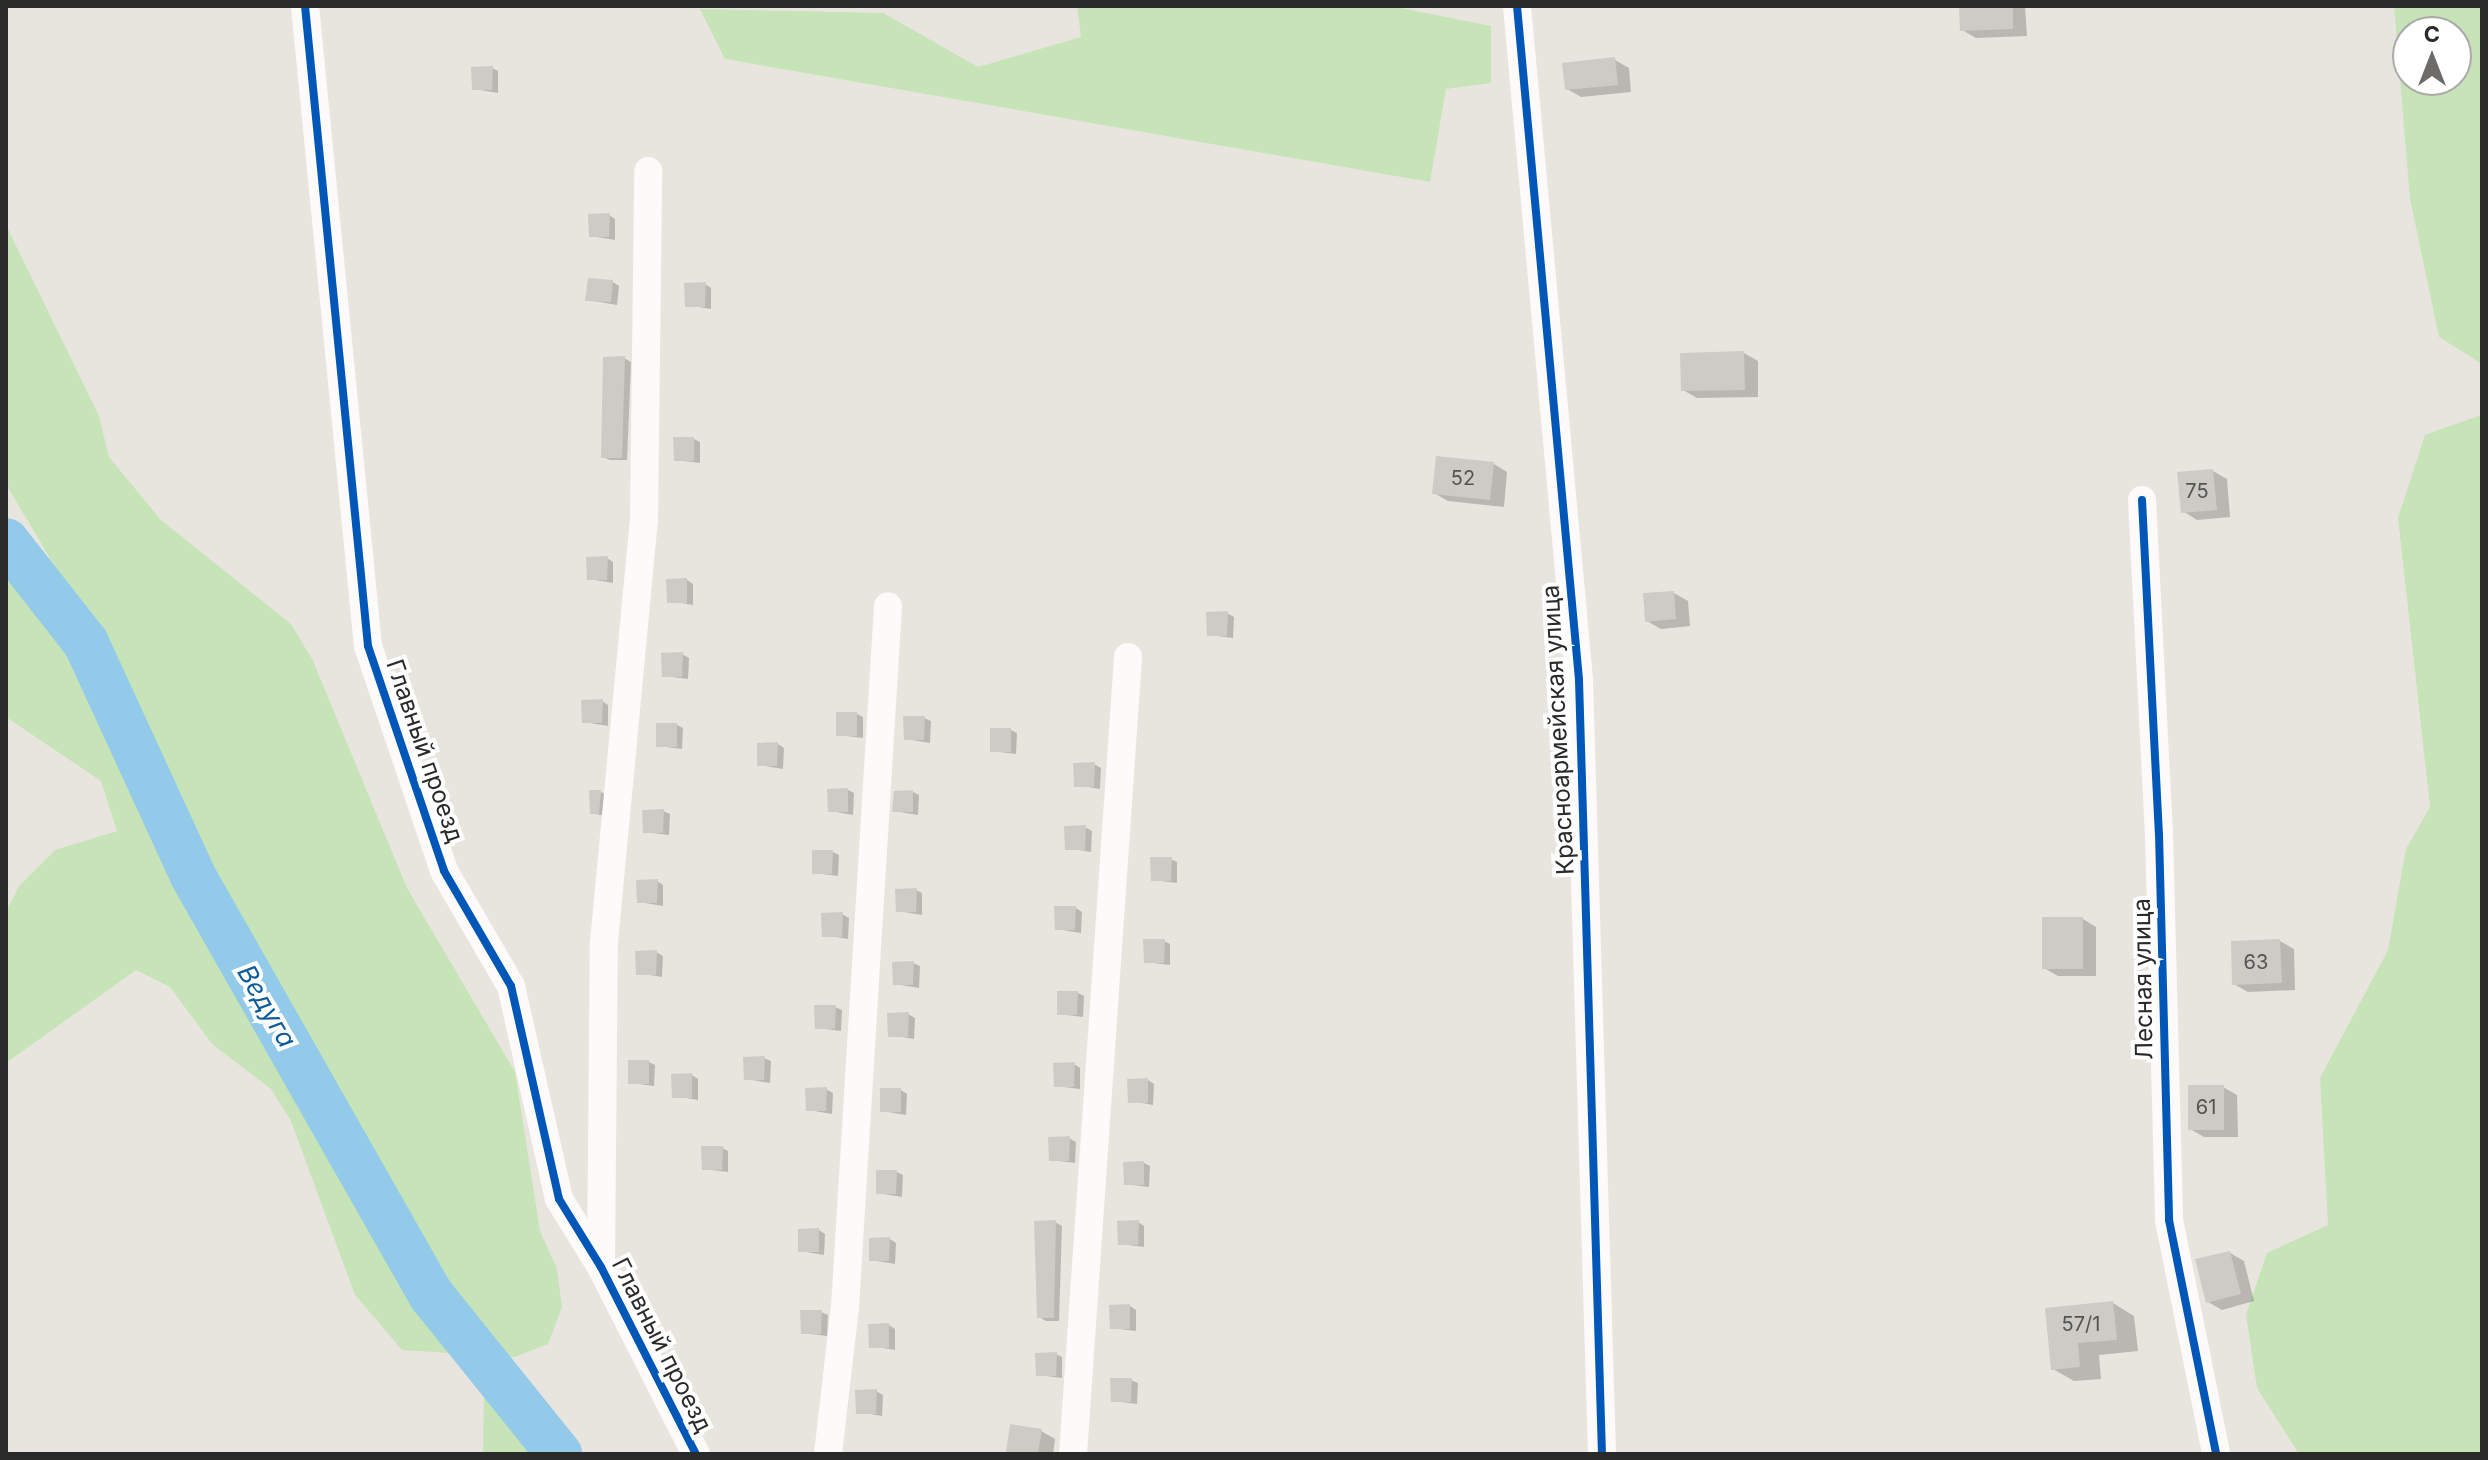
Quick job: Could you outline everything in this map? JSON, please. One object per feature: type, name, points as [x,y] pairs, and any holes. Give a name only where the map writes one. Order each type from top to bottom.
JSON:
[{"type":"street","name":"Главный проезд","points":[[305,6],[368,646],[444,871],[511,986],[559,1199],[601,1267],[696,1454]]},
{"type":"street","name":"Красноармейская улица","points":[[1517,6],[1579,680],[1602,1454]]},
{"type":"street","points":[[601,1267],[604,942],[644,519],[648,171]]},
{"type":"street","name":"Лесная улица","points":[[2142,500],[2159,834],[2169,1220],[2216,1454]]},
{"type":"street","points":[[828,1454],[845,1307],[888,606]]},
{"type":"street","points":[[1073,1454],[1128,657]]},
{"type":"green space","points":[[1077,6],[1391,6],[1491,26],[1491,83],[1446,89],[1430,182],[725,59],[700,9],[883,13],[978,67],[1081,37]]},
{"type":"green space","points":[[2394,6],[2482,6],[2482,364],[2439,337],[2410,199],[2401,96],[2472,96],[2472,16],[2395,16]]},
{"type":"green space","points":[[6,225],[99,416],[109,457],[161,520],[291,624],[313,661],[407,888],[515,1072],[540,1231],[557,1269],[562,1307],[548,1344],[515,1357],[402,1350],[355,1295],[291,1121],[271,1089],[212,1044],[170,987],[136,970],[6,1063],[6,912],[19,886],[55,850],[117,831],[101,781],[6,717],[6,567],[55,567],[6,484]]},
{"type":"green space","points":[[2482,396],[2482,1454],[2299,1454],[2257,1388],[2246,1315],[2267,1253],[2328,1225],[2320,1078],[2388,950],[2406,849],[2430,807],[2398,518],[2425,435],[2481,415]]},
{"type":"green space","points":[[484,1394],[531,1454],[483,1454]]},
{"type":"building","points":[[1959,6],[2013,6],[2013,29],[1960,31]]},
{"type":"building","points":[[1615,57],[1618,85],[1565,90],[1562,63]]},
{"type":"building","points":[[493,66],[492,90],[472,90],[471,67]]},
{"type":"building","points":[[610,213],[609,237],[589,237],[588,214]]},
{"type":"building","points":[[588,278],[613,280],[611,302],[585,301]]},
{"type":"building","points":[[706,282],[705,307],[685,307],[684,283]]},
{"type":"building","points":[[1744,351],[1745,390],[1681,391],[1680,353]]},
{"type":"building","points":[[625,356],[622,458],[601,458],[603,357]]},
{"type":"building","points":[[673,437],[694,437],[694,461],[674,461]]},
{"type":"building","points":[[1436,456],[1494,462],[1490,500],[1432,494]]},
{"type":"building","points":[[2213,469],[2217,510],[2181,513],[2177,472]]},
{"type":"building","points":[[608,556],[607,580],[587,580],[586,557]]},
{"type":"building","points":[[687,578],[687,603],[667,603],[666,579]]},
{"type":"building","points":[[1674,591],[1676,619],[1645,622],[1643,593]]},
{"type":"building","points":[[1228,611],[1227,636],[1207,636],[1206,612]]},
{"type":"building","points":[[683,652],[682,677],[662,677],[661,653]]},
{"type":"building","points":[[603,699],[602,723],[582,723],[581,700]]},
{"type":"building","points":[[836,712],[857,712],[857,736],[836,736]]},
{"type":"building","points":[[903,716],[925,716],[924,740],[904,740]]},
{"type":"building","points":[[656,723],[677,723],[677,747],[656,747]]},
{"type":"building","points":[[990,728],[1011,728],[1011,752],[990,752]]},
{"type":"building","points":[[778,742],[777,766],[757,766],[757,743]]},
{"type":"building","points":[[1095,762],[1094,787],[1074,787],[1073,763]]},
{"type":"building","points":[[848,788],[848,812],[828,812],[827,789]]},
{"type":"building","points":[[589,790],[601,790],[599,814],[590,814]]},
{"type":"building","points":[[913,790],[913,812],[892,812],[894,791]]},
{"type":"building","points":[[664,809],[663,833],[643,833],[642,810]]},
{"type":"building","points":[[1086,825],[1085,850],[1065,850],[1064,826]]},
{"type":"building","points":[[812,850],[833,850],[832,874],[812,874]]},
{"type":"building","points":[[1150,857],[1172,857],[1171,881],[1151,881]]},
{"type":"building","points":[[658,879],[657,903],[637,903],[636,880]]},
{"type":"building","points":[[917,888],[916,912],[896,912],[895,889]]},
{"type":"building","points":[[1054,906],[1076,906],[1075,930],[1055,930]]},
{"type":"building","points":[[843,912],[842,937],[822,937],[821,913]]},
{"type":"building","points":[[2042,917],[2083,917],[2083,969],[2042,969]]},
{"type":"building","points":[[1143,939],[1165,939],[1164,963],[1144,963]]},
{"type":"building","points":[[2280,939],[2282,983],[2232,985],[2231,941]]},
{"type":"building","points":[[657,950],[656,975],[636,975],[635,951]]},
{"type":"building","points":[[914,961],[913,985],[893,985],[892,962]]},
{"type":"building","points":[[1057,991],[1078,991],[1077,1015],[1057,1015]]},
{"type":"building","points":[[814,1005],[836,1005],[835,1029],[815,1029]]},
{"type":"building","points":[[909,1012],[908,1037],[888,1037],[887,1013]]},
{"type":"building","points":[[765,1056],[764,1080],[744,1080],[743,1057]]},
{"type":"building","points":[[628,1060],[649,1060],[649,1084],[628,1084]]},
{"type":"building","points":[[1075,1062],[1074,1087],[1054,1087],[1053,1063]]},
{"type":"building","points":[[692,1073],[692,1098],[672,1098],[671,1074]]},
{"type":"building","points":[[1148,1078],[1148,1103],[1128,1103],[1127,1079]]},
{"type":"building","points":[[2188,1085],[2224,1085],[2224,1130],[2188,1130]]},
{"type":"building","points":[[827,1087],[826,1111],[806,1111],[805,1088]]},
{"type":"building","points":[[880,1088],[901,1088],[901,1112],[880,1112]]},
{"type":"building","points":[[1070,1136],[1069,1161],[1049,1161],[1048,1137]]},
{"type":"building","points":[[701,1146],[723,1146],[722,1170],[702,1170]]},
{"type":"building","points":[[1144,1161],[1144,1185],[1124,1185],[1123,1162]]},
{"type":"building","points":[[876,1170],[897,1170],[896,1194],[876,1194]]},
{"type":"building","points":[[1056,1220],[1054,1318],[1037,1318],[1034,1221]]},
{"type":"building","points":[[1139,1220],[1138,1245],[1118,1245],[1117,1221]]},
{"type":"building","points":[[819,1228],[819,1252],[798,1252],[798,1229]]},
{"type":"building","points":[[890,1237],[889,1261],[869,1261],[869,1238]]},
{"type":"building","points":[[2230,1251],[2241,1294],[2206,1303],[2195,1259]]},
{"type":"building","points":[[2113,1301],[2117,1340],[2078,1343],[2080,1367],[2051,1370],[2045,1308]]},
{"type":"building","points":[[1130,1304],[1130,1329],[1110,1329],[1109,1305]]},
{"type":"building","points":[[800,1310],[822,1310],[821,1334],[801,1334]]},
{"type":"building","points":[[889,1323],[889,1348],[869,1348],[868,1324]]},
{"type":"building","points":[[1057,1352],[1056,1376],[1036,1376],[1035,1353]]},
{"type":"building","points":[[1110,1378],[1132,1378],[1131,1402],[1111,1402]]},
{"type":"building","points":[[877,1389],[876,1414],[856,1414],[855,1390]]},
{"type":"building","points":[[1010,1424],[1042,1429],[1038,1454],[1006,1452]]},
{"type":"waterway","name":"Ведуга","points":[[6,541],[86,643],[193,876],[432,1296],[559,1454]]},
{"type":"cycle path","points":[[305,6],[368,646],[444,871],[511,986],[559,1199],[601,1267],[696,1454]]},
{"type":"cycle path","points":[[1517,6],[1579,680],[1602,1454]]},
{"type":"cycle path","points":[[2142,500],[2159,834],[2169,1220],[2216,1454]]}]
